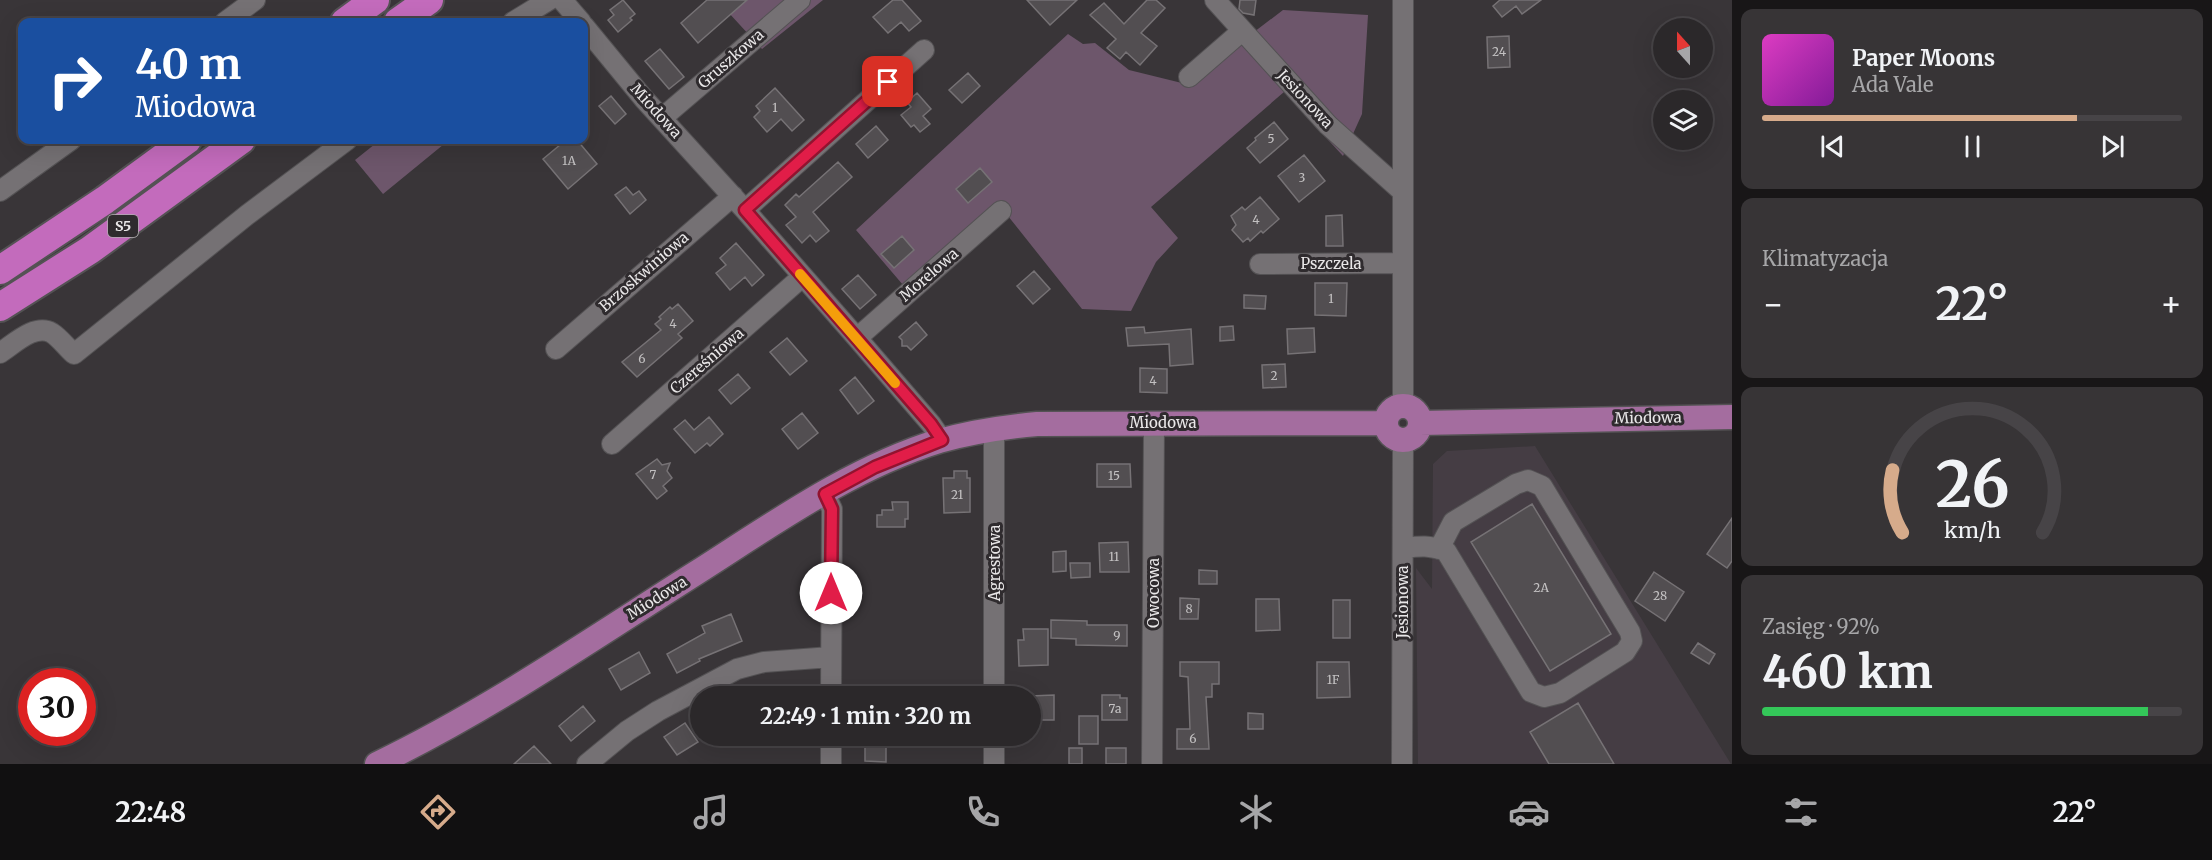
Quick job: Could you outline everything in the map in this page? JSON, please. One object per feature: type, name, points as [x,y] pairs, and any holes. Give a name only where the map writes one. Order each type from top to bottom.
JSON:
[{"type":"highway","points":[[350,18],[375,0]]},
{"type":"highway","points":[[404,18],[429,0]]},
{"type":"highway","name":"S5","points":[[0,270],[105,200],[182,144]]},
{"type":"highway","name":"S5","points":[[0,307],[90,250],[236,144]]},
{"type":"main road","points":[[1403,405],[1415,410],[1420,423],[1415,435],[1403,440],[1391,435],[1386,423],[1391,411],[1403,405]]},
{"type":"main road","name":"Miodowa","points":[[1420,423],[1732,417]]},
{"type":"main road","name":"Miodowa","points":[[377,764],[427,740],[486,707],[825,494],[875,467],[942,440],[994,429],[1037,424],[1386,423]]},
{"type":"street","points":[[230,18],[255,0]]},
{"type":"street","points":[[520,18],[549,0]]},
{"type":"street","name":"Miodowa","points":[[562,0],[577,18]]},
{"type":"street","name":"Gruszkowa","points":[[662,118],[800,0]]},
{"type":"street","name":"Jesionowa","points":[[1215,0],[1328,125],[1402,191]]},
{"type":"street","points":[[1403,0],[1403,405]]},
{"type":"street","name":"Miodowa","points":[[588,31],[857,338],[942,440]]},
{"type":"street","points":[[1189,77],[1242,31]]},
{"type":"street","name":"Brzoskwiniowa","points":[[556,349],[739,203],[924,50]]},
{"type":"street","points":[[0,191],[65,144]]},
{"type":"street","points":[[0,353],[33,332],[43,330],[53,334],[74,354],[247,215],[342,144]]},
{"type":"street","name":"Morelowa","points":[[857,338],[1001,211]]},
{"type":"street","name":"Pszczela","points":[[1260,264],[1402,263]]},
{"type":"street","name":"Czereśniowa","points":[[612,444],[802,277]]},
{"type":"street","name":"Owocowa","points":[[1152,764],[1154,423]]},
{"type":"street","name":"Agrestowa","points":[[994,429],[994,686]]},
{"type":"street","name":"Jesionowa","points":[[1402,764],[1403,440]]},
{"type":"street","points":[[1403,548],[1430,546],[1438,549],[1446,551],[1531,692],[1544,697],[1560,693],[1625,652],[1632,641],[1630,632],[1542,486],[1528,480],[1516,484],[1453,522],[1438,549]]},
{"type":"street","points":[[825,494],[832,509],[831,686]]},
{"type":"street","points":[[587,764],[627,731],[658,711],[737,669],[764,662],[831,657]]},
{"type":"street","points":[[831,746],[831,764]]},
{"type":"street","points":[[994,746],[994,764]]},
{"type":"shaded area","points":[[717,0],[823,0],[762,49]]},
{"type":"shaded area","points":[[1283,10],[1368,15],[1362,114],[1343,156],[1284,92],[1151,207],[1178,238],[1156,262],[1131,311],[1082,309],[1008,216],[915,299],[856,230],[1068,34],[1083,44],[1095,43],[1129,70],[1190,85]]},
{"type":"shaded area","points":[[375,144],[444,144],[383,194],[355,160]]},
{"type":"shaded area","points":[[1535,446],[1731,764],[1418,764],[1416,568],[1432,589],[1433,464],[1447,451]]},
{"type":"building","points":[[623,0],[635,14],[630,18],[632,20],[618,32],[608,20],[614,15],[610,10]]},
{"type":"building","points":[[707,0],[747,0],[698,43],[681,23]]},
{"type":"building","points":[[893,0],[902,0],[921,21],[909,31],[901,22],[888,33],[873,17]]},
{"type":"building","points":[[1027,0],[1077,0],[1050,25]]},
{"type":"building","points":[[1147,0],[1156,0],[1165,8],[1141,33],[1157,46],[1140,65],[1126,52],[1120,59],[1107,48],[1116,39],[1090,15],[1104,3],[1124,24]]},
{"type":"building","points":[[1240,0],[1256,0],[1254,15],[1243,13],[1239,9]]},
{"type":"building","points":[[1500,0],[1541,0],[1522,14],[1516,6],[1502,17],[1493,6]]},
{"type":"building","points":[[1509,36],[1510,67],[1488,68],[1487,37]]},
{"type":"building","points":[[660,49],[684,77],[669,89],[645,61]]},
{"type":"building","points":[[968,73],[980,86],[962,103],[949,90]]},
{"type":"building","points":[[775,88],[804,120],[792,131],[781,119],[767,132],[754,117],[760,111],[756,106]]},
{"type":"building","points":[[917,93],[931,109],[923,116],[930,124],[920,132],[914,125],[911,127],[901,115],[911,107],[907,102]]},
{"type":"building","points":[[611,96],[626,114],[615,124],[599,106]]},
{"type":"building","points":[[1274,122],[1288,139],[1260,163],[1247,148]]},
{"type":"building","points":[[876,126],[888,140],[868,158],[856,144]]},
{"type":"building","points":[[561,144],[580,144],[597,164],[568,189],[543,159]]},
{"type":"building","points":[[1304,155],[1325,181],[1299,202],[1278,176]]},
{"type":"building","points":[[838,162],[852,177],[813,212],[829,231],[816,242],[810,235],[802,243],[786,225],[796,217],[785,205],[796,194],[799,197]]},
{"type":"building","points":[[980,168],[992,182],[968,203],[956,189]]},
{"type":"building","points":[[626,187],[633,195],[639,191],[646,200],[630,214],[615,195]]},
{"type":"building","points":[[1260,197],[1279,219],[1263,233],[1261,231],[1250,241],[1248,238],[1243,242],[1232,230],[1236,225],[1231,216],[1242,207],[1245,210]]},
{"type":"building","points":[[1342,215],[1343,246],[1326,246],[1326,216]]},
{"type":"building","points":[[902,236],[914,250],[894,268],[881,254]]},
{"type":"building","points":[[736,243],[764,275],[752,286],[745,277],[730,290],[716,273],[726,265],[720,258]]},
{"type":"building","points":[[1034,271],[1050,289],[1033,304],[1017,286]]},
{"type":"building","points":[[858,275],[876,295],[860,309],[842,289]]},
{"type":"building","points":[[1315,283],[1347,283],[1346,316],[1315,315]]},
{"type":"building","points":[[1244,295],[1266,296],[1265,309],[1244,308]]},
{"type":"building","points":[[678,304],[693,321],[678,334],[682,338],[637,377],[622,362],[661,330],[655,324],[661,319],[659,317],[670,307],[672,309]]},
{"type":"building","points":[[916,322],[927,335],[911,350],[907,346],[902,346],[902,340],[899,337]]},
{"type":"building","points":[[1233,326],[1234,340],[1220,341],[1220,327]]},
{"type":"building","points":[[1144,327],[1145,333],[1191,329],[1193,364],[1170,366],[1169,344],[1128,346],[1126,328]]},
{"type":"building","points":[[1314,328],[1315,352],[1288,354],[1287,329]]},
{"type":"building","points":[[787,338],[807,361],[790,375],[770,352]]},
{"type":"building","points":[[1285,364],[1286,387],[1263,388],[1262,365]]},
{"type":"building","points":[[1140,368],[1167,369],[1167,393],[1140,392]]},
{"type":"building","points":[[738,374],[750,388],[731,404],[719,390]]},
{"type":"building","points":[[855,377],[874,401],[858,414],[840,390]]},
{"type":"building","points":[[802,413],[818,433],[798,449],[782,429]]},
{"type":"building","points":[[709,417],[723,434],[710,446],[707,443],[695,453],[674,429],[685,420],[694,430]]},
{"type":"building","points":[[657,459],[662,465],[670,463],[667,471],[672,478],[663,486],[667,491],[657,499],[636,474]]},
{"type":"building","points":[[1097,464],[1130,464],[1131,487],[1097,487]]},
{"type":"building","points":[[954,471],[967,471],[967,478],[970,478],[970,512],[944,513],[943,478],[954,478]]},
{"type":"building","points":[[892,502],[908,502],[908,519],[905,519],[905,527],[877,527],[877,515],[882,515],[882,510],[893,510]]},
{"type":"building","points":[[1532,504],[1611,634],[1550,671],[1471,542]]},
{"type":"building","points":[[1732,518],[1732,561],[1727,568],[1707,554]]},
{"type":"building","points":[[1128,542],[1129,572],[1100,572],[1099,543]]},
{"type":"building","points":[[1066,551],[1066,571],[1053,572],[1053,552]]},
{"type":"building","points":[[1070,563],[1090,563],[1090,577],[1071,578]]},
{"type":"building","points":[[1199,570],[1217,571],[1217,584],[1199,584]]},
{"type":"building","points":[[1654,572],[1684,592],[1665,621],[1635,601]]},
{"type":"building","points":[[1180,598],[1199,599],[1198,619],[1180,619]]},
{"type":"building","points":[[1256,599],[1279,599],[1280,630],[1256,631]]},
{"type":"building","points":[[1333,600],[1350,600],[1350,638],[1333,638]]},
{"type":"building","points":[[731,614],[742,641],[699,659],[700,661],[677,673],[667,654],[705,633],[702,626]]},
{"type":"building","points":[[1051,620],[1087,621],[1087,625],[1127,625],[1127,646],[1076,645],[1076,639],[1051,638]]},
{"type":"building","points":[[1023,629],[1048,629],[1048,665],[1019,666],[1018,640],[1024,640]]},
{"type":"building","points":[[1698,643],[1715,654],[1709,664],[1691,653]]},
{"type":"building","points":[[639,652],[650,673],[621,690],[609,669]]},
{"type":"building","points":[[1180,662],[1219,662],[1219,684],[1212,684],[1212,697],[1206,697],[1209,749],[1177,749],[1177,729],[1190,729],[1188,677],[1180,676]]},
{"type":"building","points":[[1317,662],[1349,662],[1350,697],[1317,698]]},
{"type":"building","points":[[1054,695],[1054,720],[1041,720],[1041,696]]},
{"type":"building","points":[[1102,695],[1120,695],[1120,698],[1127,698],[1127,720],[1102,720]]},
{"type":"building","points":[[1578,703],[1614,764],[1549,764],[1530,732]]},
{"type":"building","points":[[583,706],[595,721],[571,741],[559,726]]},
{"type":"building","points":[[1248,713],[1263,714],[1263,729],[1248,729]]},
{"type":"building","points":[[1079,716],[1098,716],[1098,744],[1079,744]]},
{"type":"building","points":[[685,723],[690,730],[692,746],[677,755],[664,737]]},
{"type":"building","points":[[534,746],[551,764],[514,764]]},
{"type":"building","points":[[865,746],[886,746],[886,762],[865,761]]},
{"type":"building","points":[[1069,748],[1082,748],[1082,764],[1069,764]]},
{"type":"building","points":[[1106,748],[1126,748],[1126,764],[1106,764]]},
{"type":"slow traffic","points":[[800,274],[895,383]]},
{"type":"route","points":[[831,593],[832,509],[825,494],[895,457],[942,440],[931,424],[745,210],[888,82]]}]
